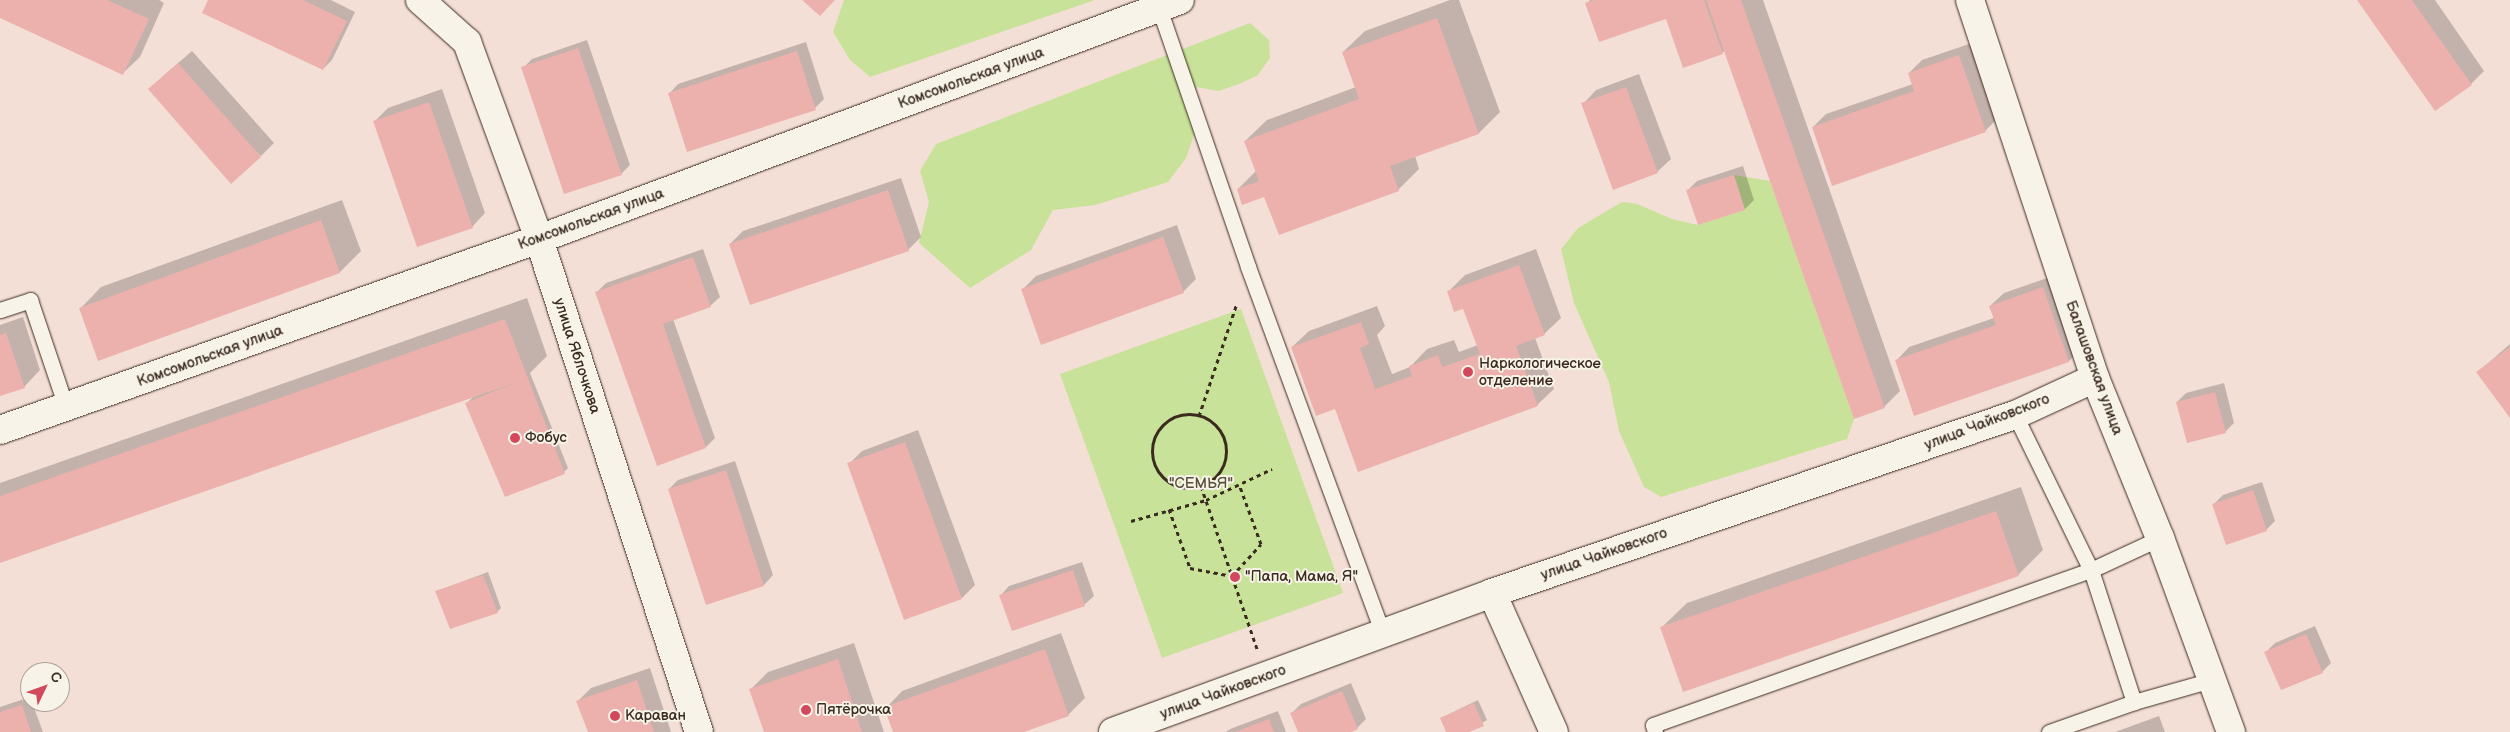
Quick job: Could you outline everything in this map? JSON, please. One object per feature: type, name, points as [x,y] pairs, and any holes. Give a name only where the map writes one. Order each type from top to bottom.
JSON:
[{"type":"street","name":"улица Яблочкова","points":[[420,0],[467,42],[539,239],[699,732]]},
{"type":"street","name":"Балашовская улица","points":[[1970,0],[2095,378],[2160,538],[2231,732]]},
{"type":"street","name":"Комсомольская улица","points":[[0,430],[539,239],[1169,4]]},
{"type":"street","name":"улица Чайковского","points":[[1113,732],[1492,593],[2015,415],[2095,378]]},
{"type":"street","points":[[1492,593],[1554,732]]},
{"type":"lane","points":[[1169,4],[1248,267],[1383,633]]},
{"type":"lane","points":[[0,310],[30,300],[66,407]]},
{"type":"lane","points":[[2015,415],[2092,570],[2134,702]]},
{"type":"lane","points":[[1655,732],[1653,725],[2092,570],[2160,538]]},
{"type":"lane","points":[[2048,732],[2134,702],[2212,680]]},
{"type":"path","points":[[1199,416],[1248,267]]},
{"type":"path","points":[[1180,415],[1199,416],[1215,424],[1222,434],[1226,457],[1216,478],[1201,486],[1182,488],[1170,484],[1154,465],[1152,452],[1159,429],[1169,420],[1180,415]]},
{"type":"path","points":[[1131,521],[1206,500],[1272,469]]},
{"type":"path","points":[[1232,576],[1261,544],[1239,484]]},
{"type":"path","points":[[1201,486],[1267,676]]},
{"type":"path","points":[[1169,509],[1190,568],[1232,576]]},
{"type":"green space","points":[[844,0],[1095,0],[870,77],[850,60],[833,32]]},
{"type":"green space","points":[[1250,23],[1269,40],[1270,58],[1258,75],[1239,84],[1219,91],[1196,87],[1196,129],[1186,158],[1168,182],[1095,205],[1053,210],[1031,250],[970,288],[919,243],[929,202],[920,171],[936,144]]},
{"type":"green space","points":[[1734,175],[1770,181],[1854,419],[1847,439],[1661,497],[1644,487],[1619,431],[1609,382],[1574,303],[1561,249],[1578,228],[1622,202],[1637,204],[1672,219],[1698,225],[1745,210]]},
{"type":"green space","name":"\"СЕМЬЯ\"","points":[[1241,309],[1343,593],[1162,658],[1060,374]]},
{"type":"building","points":[[0,0],[107,0],[149,19],[123,75],[0,18]]},
{"type":"building","points":[[208,0],[303,0],[347,21],[323,70],[202,13]]},
{"type":"building","points":[[802,0],[835,0],[820,16]]},
{"type":"building","points":[[1594,0],[1704,0],[1723,54],[1683,68],[1666,19],[1599,42],[1585,3]]},
{"type":"building","points":[[1706,0],[1741,0],[1885,408],[1854,419]]},
{"type":"building","points":[[2357,0],[2412,0],[2472,85],[2435,111]]},
{"type":"building","points":[[1437,18],[1479,134],[1390,166],[1399,191],[1279,235],[1264,197],[1242,205],[1237,189],[1259,181],[1244,141],[1359,99],[1342,52]]},
{"type":"building","points":[[578,48],[622,175],[564,194],[521,67]]},
{"type":"building","points":[[797,51],[816,110],[687,152],[668,93]]},
{"type":"building","points":[[1959,55],[1986,132],[1832,186],[1812,127],[1914,91],[1908,73]]},
{"type":"building","points":[[178,63],[261,157],[231,184],[148,89]]},
{"type":"building","points":[[1626,87],[1658,173],[1613,190],[1581,103]]},
{"type":"building","points":[[429,102],[473,228],[417,247],[373,121]]},
{"type":"building","points":[[1734,175],[1745,210],[1698,225],[1686,190]]},
{"type":"building","points":[[888,190],[909,251],[750,305],[729,244]]},
{"type":"building","points":[[321,220],[340,273],[98,361],[79,308]]},
{"type":"building","points":[[1163,237],[1184,293],[1041,345],[1021,289]]},
{"type":"building","points":[[693,257],[711,307],[663,324],[706,448],[657,466],[595,292]]},
{"type":"building","name":"Наркологическое отделение","points":[[1519,265],[1545,335],[1516,346],[1538,406],[1358,472],[1335,409],[1316,416],[1291,347],[1361,322],[1369,344],[1360,348],[1375,389],[1412,376],[1409,366],[1438,355],[1442,367],[1480,354],[1463,309],[1454,312],[1447,291]]},
{"type":"building","points":[[2043,287],[2069,362],[1914,416],[1895,360],[1996,325],[1989,306]]},
{"type":"building","points":[[505,319],[565,474],[505,497],[465,403],[517,382],[0,563],[0,496]]},
{"type":"building","points":[[6,333],[25,388],[0,396],[0,335]]},
{"type":"building","points":[[2510,347],[2510,418],[2476,372]]},
{"type":"building","points":[[2215,392],[2226,433],[2187,443],[2176,402]]},
{"type":"building","points":[[905,442],[962,599],[904,620],[847,463]]},
{"type":"building","points":[[726,470],[764,586],[706,605],[668,489]]},
{"type":"building","points":[[2253,490],[2267,531],[2226,545],[2212,504]]},
{"type":"building","points":[[1996,511],[2019,576],[1683,692],[1660,627]]},
{"type":"building","points":[[1073,570],[1085,606],[1012,631],[999,595]]},
{"type":"building","points":[[483,575],[498,613],[450,629],[435,591]]},
{"type":"building","points":[[2306,634],[2323,673],[2281,690],[2264,652]]},
{"type":"building","points":[[1045,649],[1069,716],[1024,732],[893,732],[884,707]]},
{"type":"building","name":"Пятёрочка","points":[[838,659],[862,732],[764,732],[749,689]]},
{"type":"building","name":"Караван","points":[[637,680],[654,732],[588,732],[576,701]]},
{"type":"building","points":[[1342,691],[1358,729],[1351,732],[1298,732],[1290,713]]},
{"type":"building","points":[[1474,703],[1484,726],[1469,732],[1446,732],[1440,718]]},
{"type":"building","points":[[20,706],[20,712],[24,712],[31,732],[0,732],[0,712]]},
{"type":"building","points":[[1269,719],[1274,732],[1235,732]]},
{"type":"place","name":"Наркологическое отделение","points":[[1468,372]]},
{"type":"place","name":"Фобус","points":[[515,438]]},
{"type":"place","name":"\"Папа, Мама, Я\"","points":[[1235,577]]},
{"type":"place","name":"Пятёрочка","points":[[806,710]]},
{"type":"place","name":"Караван","points":[[615,716]]}]
